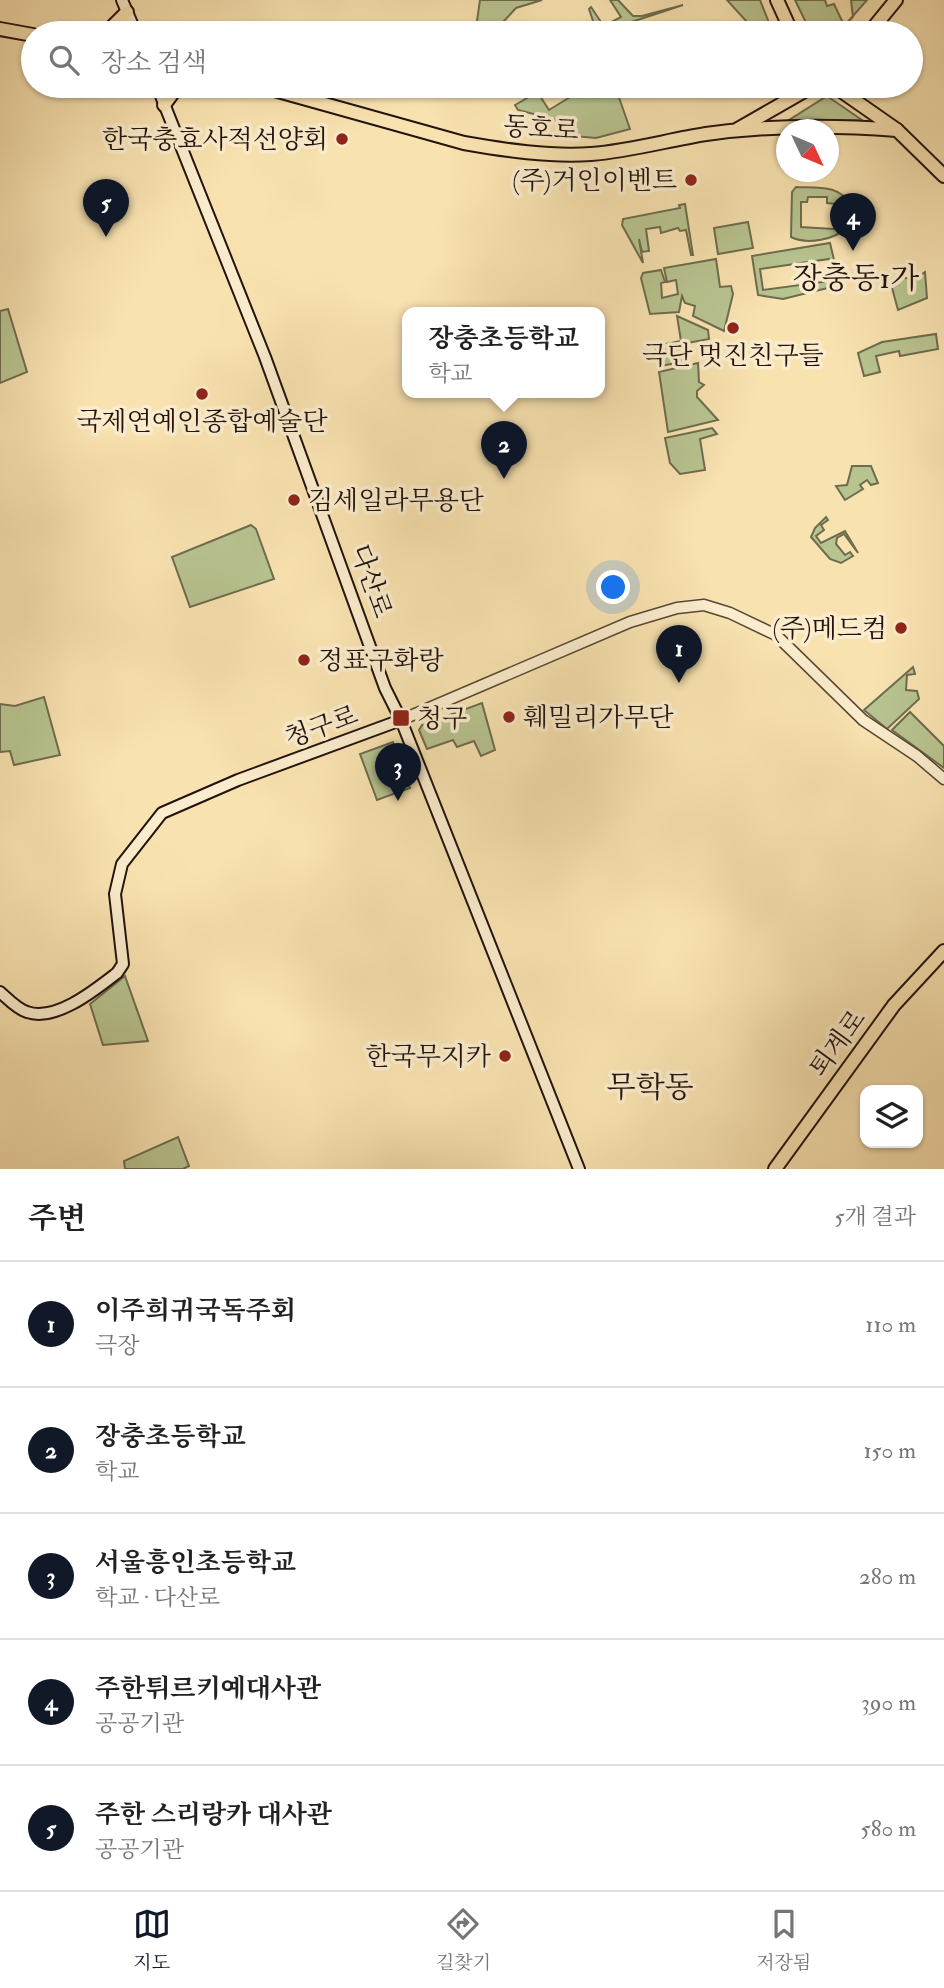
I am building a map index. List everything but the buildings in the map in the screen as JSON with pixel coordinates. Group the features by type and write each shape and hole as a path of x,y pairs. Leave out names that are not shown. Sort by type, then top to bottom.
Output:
{"main road":[{"path":"777,0 787,21"},
{"path":"879,21 896,0"},
{"path":"114,21 125,6"},
{"path":"0,29 21,33"},
{"name":"다산로","path":"161,98 262,348 385,688 401,720 579,1169"},
{"path":"164,106 170,98"},
{"name":"동호로","path":"303,98 464,143 499,149 591,154 734,131 792,98"},
{"path":"851,98 897,130 944,176"},
{"path":"734,131 834,125 897,130"},
{"name":"청구로","path":"0,992 24,1012 39,1015 58,1011 117,973 123,964 115,894 122,864 162,813 238,780 401,720"},
{"name":"퇴계로","path":"775,1169 894,1005 944,951"}],"street":[{"name":"청구로","path":"401,720 630,622 677,608 705,605 730,612 776,635 863,720 917,756 944,779"}],"green space":[{"path":"480,0 542,0 516,8 504,21 477,21"},
{"path":"610,0 618,0 633,16 683,5 634,21 614,21 621,17"},
{"path":"727,0 760,0 768,21 746,21"},
{"path":"795,0 825,0 827,6 834,4 842,21 805,21"},
{"path":"851,0 867,0 853,16"},
{"path":"591,7 600,21 593,21 589,9"},
{"path":"527,98 541,98 549,110 568,98 619,98 630,129 596,138 574,136 560,121 518,110 515,105"},
{"path":"824,98 830,98 862,120 791,119"},
{"path":"796,187 812,187 841,194 851,206 848,226 836,235 821,240 805,241 791,237 792,192","holes":["808,197 827,197 827,203 836,204 834,229 801,227 801,202 807,202"]},
{"path":"685,204 693,255 686,230 680,231 678,228 661,233 660,227 646,229 649,251 642,252 639,239 643,263 622,225 623,219 680,208 679,205"},
{"path":"748,222 753,248 718,254 714,228"},
{"path":"830,243 840,285 783,299 758,295 752,256","holes":["829,259 831,281 763,290 760,269"]},
{"path":"716,259 720,287 731,286 733,294 724,331 693,316 695,306 685,303 682,296 679,312 650,314 641,278 643,273 661,270 665,282 661,283 662,298 678,294 676,280 667,282 664,268"},
{"path":"925,272 927,298 898,310 891,284 899,276 913,280"},
{"path":"8,309 27,372 0,383 0,311"},
{"path":"677,316 708,330 709,339 682,344 684,362 659,366 655,346 681,341"},
{"path":"936,334 938,349 900,356 899,351 876,356 880,372 864,376 858,353 882,342"},
{"path":"698,363 699,382 704,385 697,391 697,397 718,420 668,432 659,372"},
{"path":"712,428 717,434 700,439 705,470 680,474 670,463 665,438"},
{"path":"852,466 871,466 878,483 871,485 867,480 860,485 863,489 845,500 836,486 847,485"},
{"path":"826,517 828,520 821,525 824,530 816,536 821,543 845,531 858,553 844,534 837,538 836,544 845,555 850,552 853,556 841,563 830,559 811,537 815,528"},
{"path":"251,525 256,529 274,579 190,607 172,557"},
{"path":"913,667 915,674 907,675 906,690 917,691 919,699 887,729 864,710"},
{"path":"44,697 60,755 14,765 10,751 0,752 0,704 15,706"},
{"path":"482,703 495,750 481,756 474,741 457,747 453,740 427,749 419,730 422,725"},
{"path":"910,712 944,746 944,768 892,730"},
{"path":"393,742 410,788 377,800 360,754"},
{"path":"125,976 148,1041 103,1045 90,1004"},
{"path":"178,1137 189,1166 183,1169 125,1169 124,1161"}],"place":[{"name":"한국충효사적선양회","path":"342,139"},
{"name":"(주)거인이벤트","path":"691,180"},
{"name":"주한 스리랑카 대사관","path":"106,237"},
{"name":"주한튀르키예대사관","path":"853,251"},
{"name":"극단 멋진친구들","path":"733,328"},
{"name":"국제연예인종합예술단","path":"202,394"},
{"name":"장충초등학교","path":"504,479"},
{"name":"김세일라무용단","path":"294,500"},
{"name":"(주)메드컴","path":"901,628"},
{"name":"정표구화랑","path":"304,660"},
{"name":"이주희귀국독주회","path":"679,683"},
{"name":"훼밀리가무단","path":"509,717"},
{"name":"청구","path":"401,718"},
{"name":"서울흥인초등학교","path":"398,801"},
{"name":"한국무지카","path":"505,1056"}],"district":[{"name":"장충동1가","path":"856,278"},
{"name":"무학동","path":"650,1087"}]}
